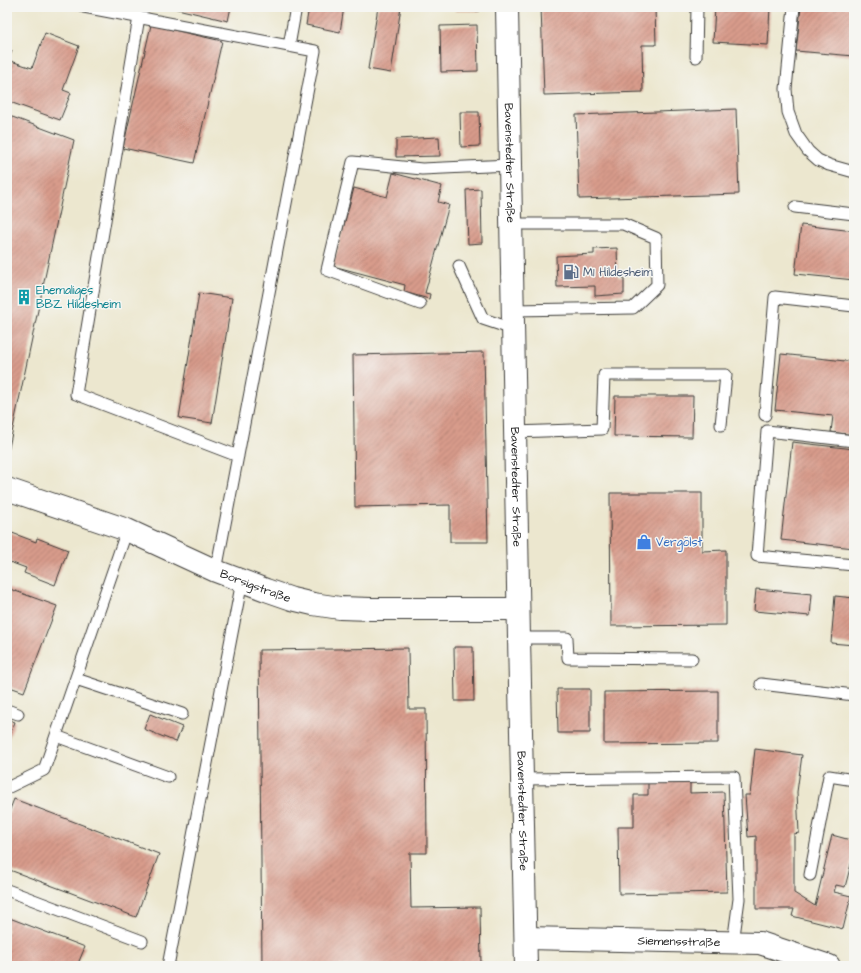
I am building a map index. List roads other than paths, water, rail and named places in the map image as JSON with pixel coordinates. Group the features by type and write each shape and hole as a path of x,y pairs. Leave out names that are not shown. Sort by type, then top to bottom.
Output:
{"street":[{"name":"Bavenstedter Straße","path":"507,7 526,966"},
{"name":"Borsigstraße","path":"7,489 127,530 216,571 292,599 313,604 340,608 404,610 518,609"},
{"name":"Siemensstraße","path":"526,938 760,943 828,966"}],"lane":[{"path":"84,7 315,51 216,571"},
{"path":"289,46 296,7"},
{"path":"696,58 697,7"},
{"path":"794,7 786,89 788,112 796,134 808,151 818,160 829,165 854,172"},
{"path":"139,17 76,394 238,456"},
{"path":"420,304 327,270 352,162 422,169 510,165"},
{"path":"795,207 854,214"},
{"path":"459,266 483,319 513,319 633,308 657,285 656,238 623,224 512,224"},
{"path":"765,415 775,297 854,306"},
{"path":"515,432 602,429 604,375 726,375 721,425"},
{"path":"854,441 767,431 757,556 854,565"},
{"path":"7,788 44,770 127,530"},
{"path":"168,966 242,581"},
{"path":"519,638 567,638 568,658 692,660"},
{"path":"76,679 182,714"},
{"path":"761,684 854,695"},
{"path":"7,710 18,714"},
{"path":"56,736 168,777"},
{"path":"522,779 734,776 739,899 733,943"},
{"path":"810,875 829,776 854,780"},
{"path":"7,890 142,941"}],"place":[{"name":"M1 Hildesheim","path":"571,272"},
{"name":"Ehemaliges BBZ Hildesheim","path":"24,297"},
{"name":"Vergölst","path":"644,542"}]}
